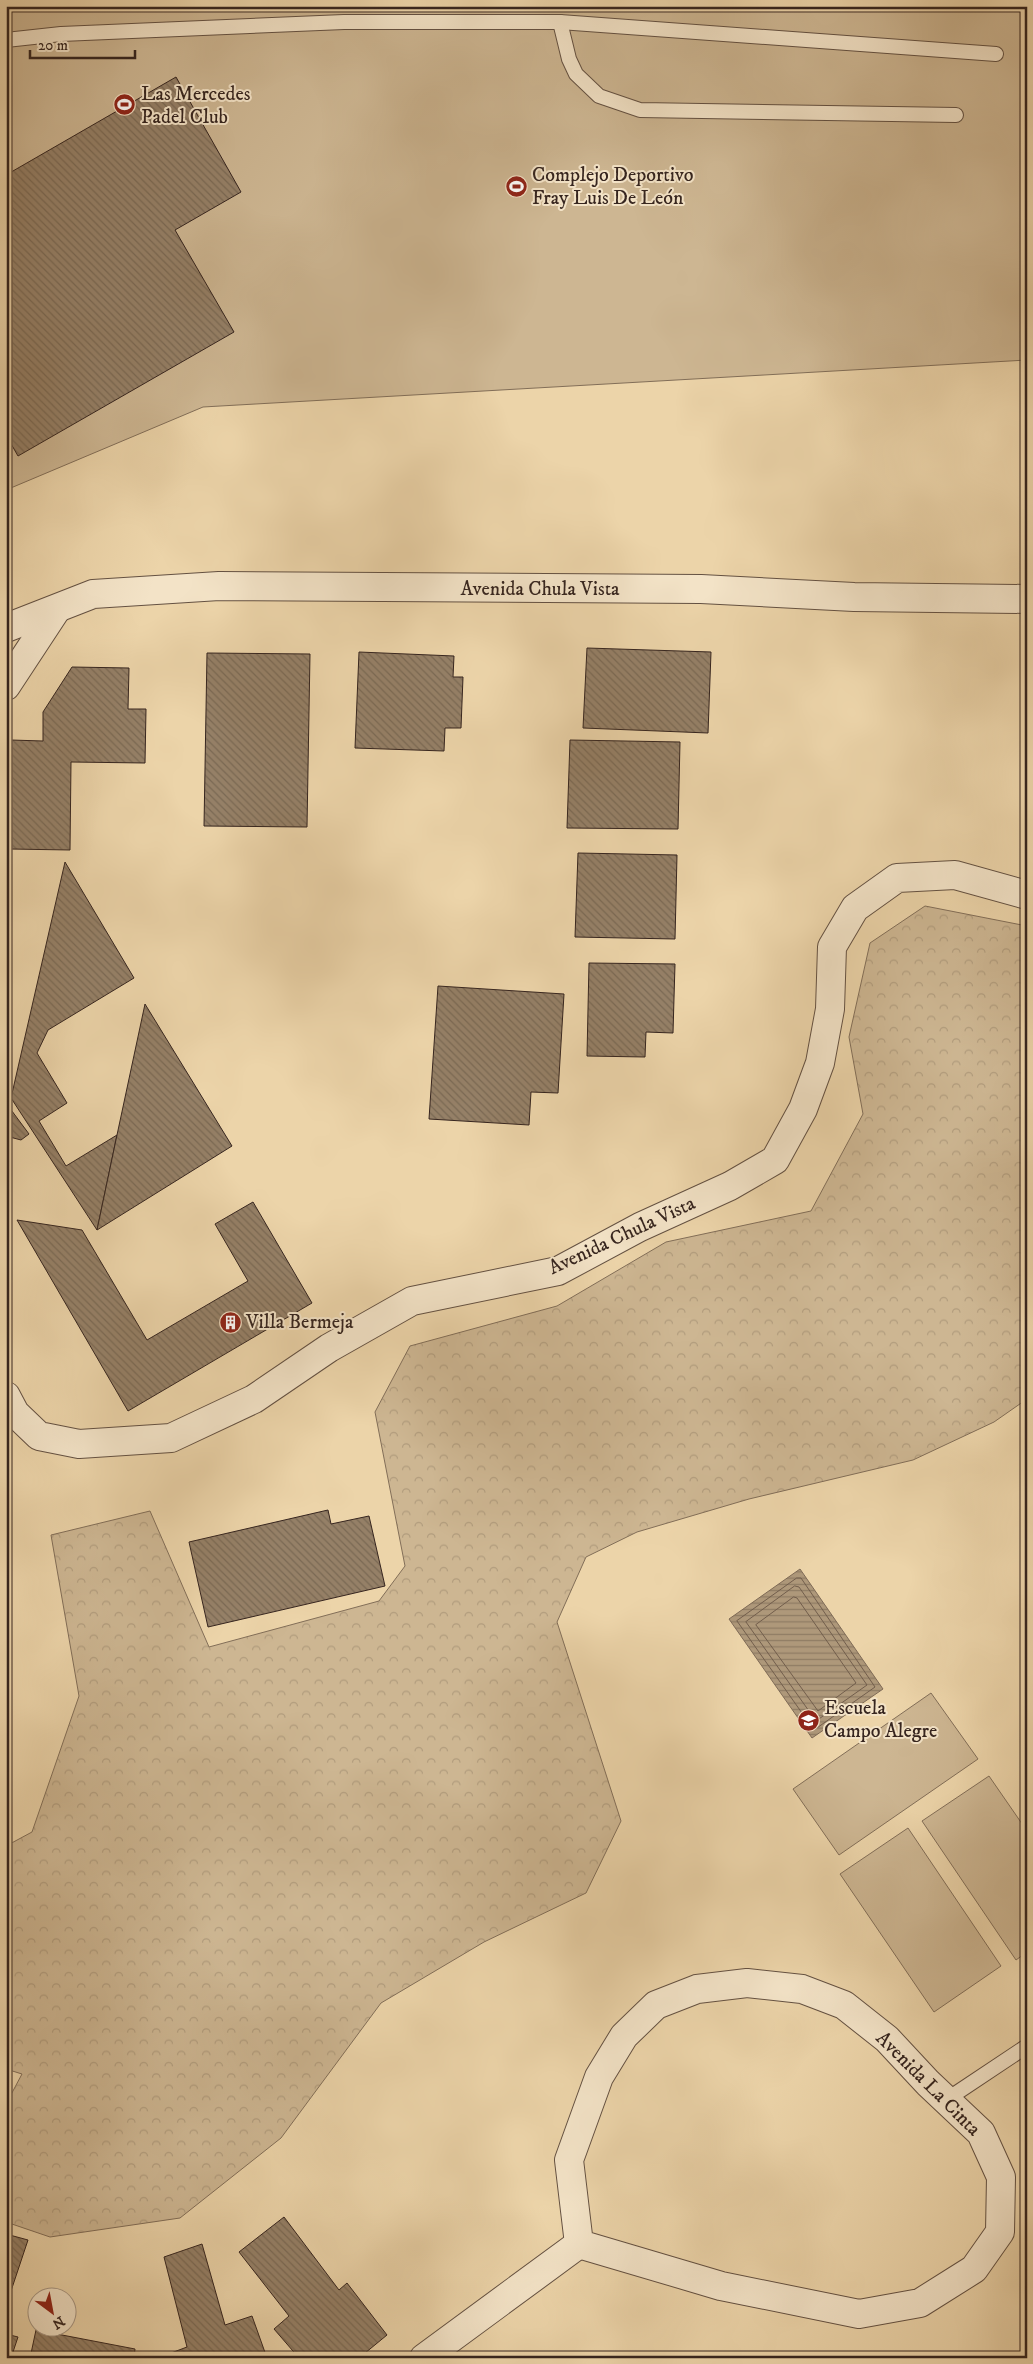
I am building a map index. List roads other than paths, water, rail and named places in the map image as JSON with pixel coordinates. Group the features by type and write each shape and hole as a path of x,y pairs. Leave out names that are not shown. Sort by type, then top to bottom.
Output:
{"street":[{"name":"Avenida Chula Vista","path":"6,628 93,594 219,586 701,589 854,597 1027,599"},
{"path":"6,686 56,610"},
{"name":"Avenida Chula Vista","path":"6,1396 15,1413 39,1436 78,1444 171,1438 254,1398 329,1348 412,1301 558,1271 640,1227 730,1186 775,1160 803,1109 820,1063 830,1009 832,947 855,908 896,878 955,875 1027,895"},
{"name":"Avenida La Cinta","path":"747,1983 802,1989 844,2005 887,2039 981,2133 1001,2178 1000,2232 974,2269 920,2303 859,2314 721,2286 579,2244 569,2160 599,2076 624,2036 656,2005 697,1989 747,1983"},
{"path":"424,2358 579,2244"}],"lane":[{"path":"6,40 61,34 344,22 560,22 996,54"},
{"path":"560,22 568,58 576,74 599,96 640,110 956,115"},
{"path":"946,2100 1027,2046"}],"water":[{"path":"800,1569 883,1689 812,1738 729,1619"}],"place":[{"name":"Las Mercedes Padel Club","path":"125,105"},
{"name":"Complejo Deportivo Fray Luis De León","path":"516,186"},
{"name":"Villa Bermeja","path":"230,1322"},
{"name":"Escuela Campo Alegre","path":"808,1720"}]}
